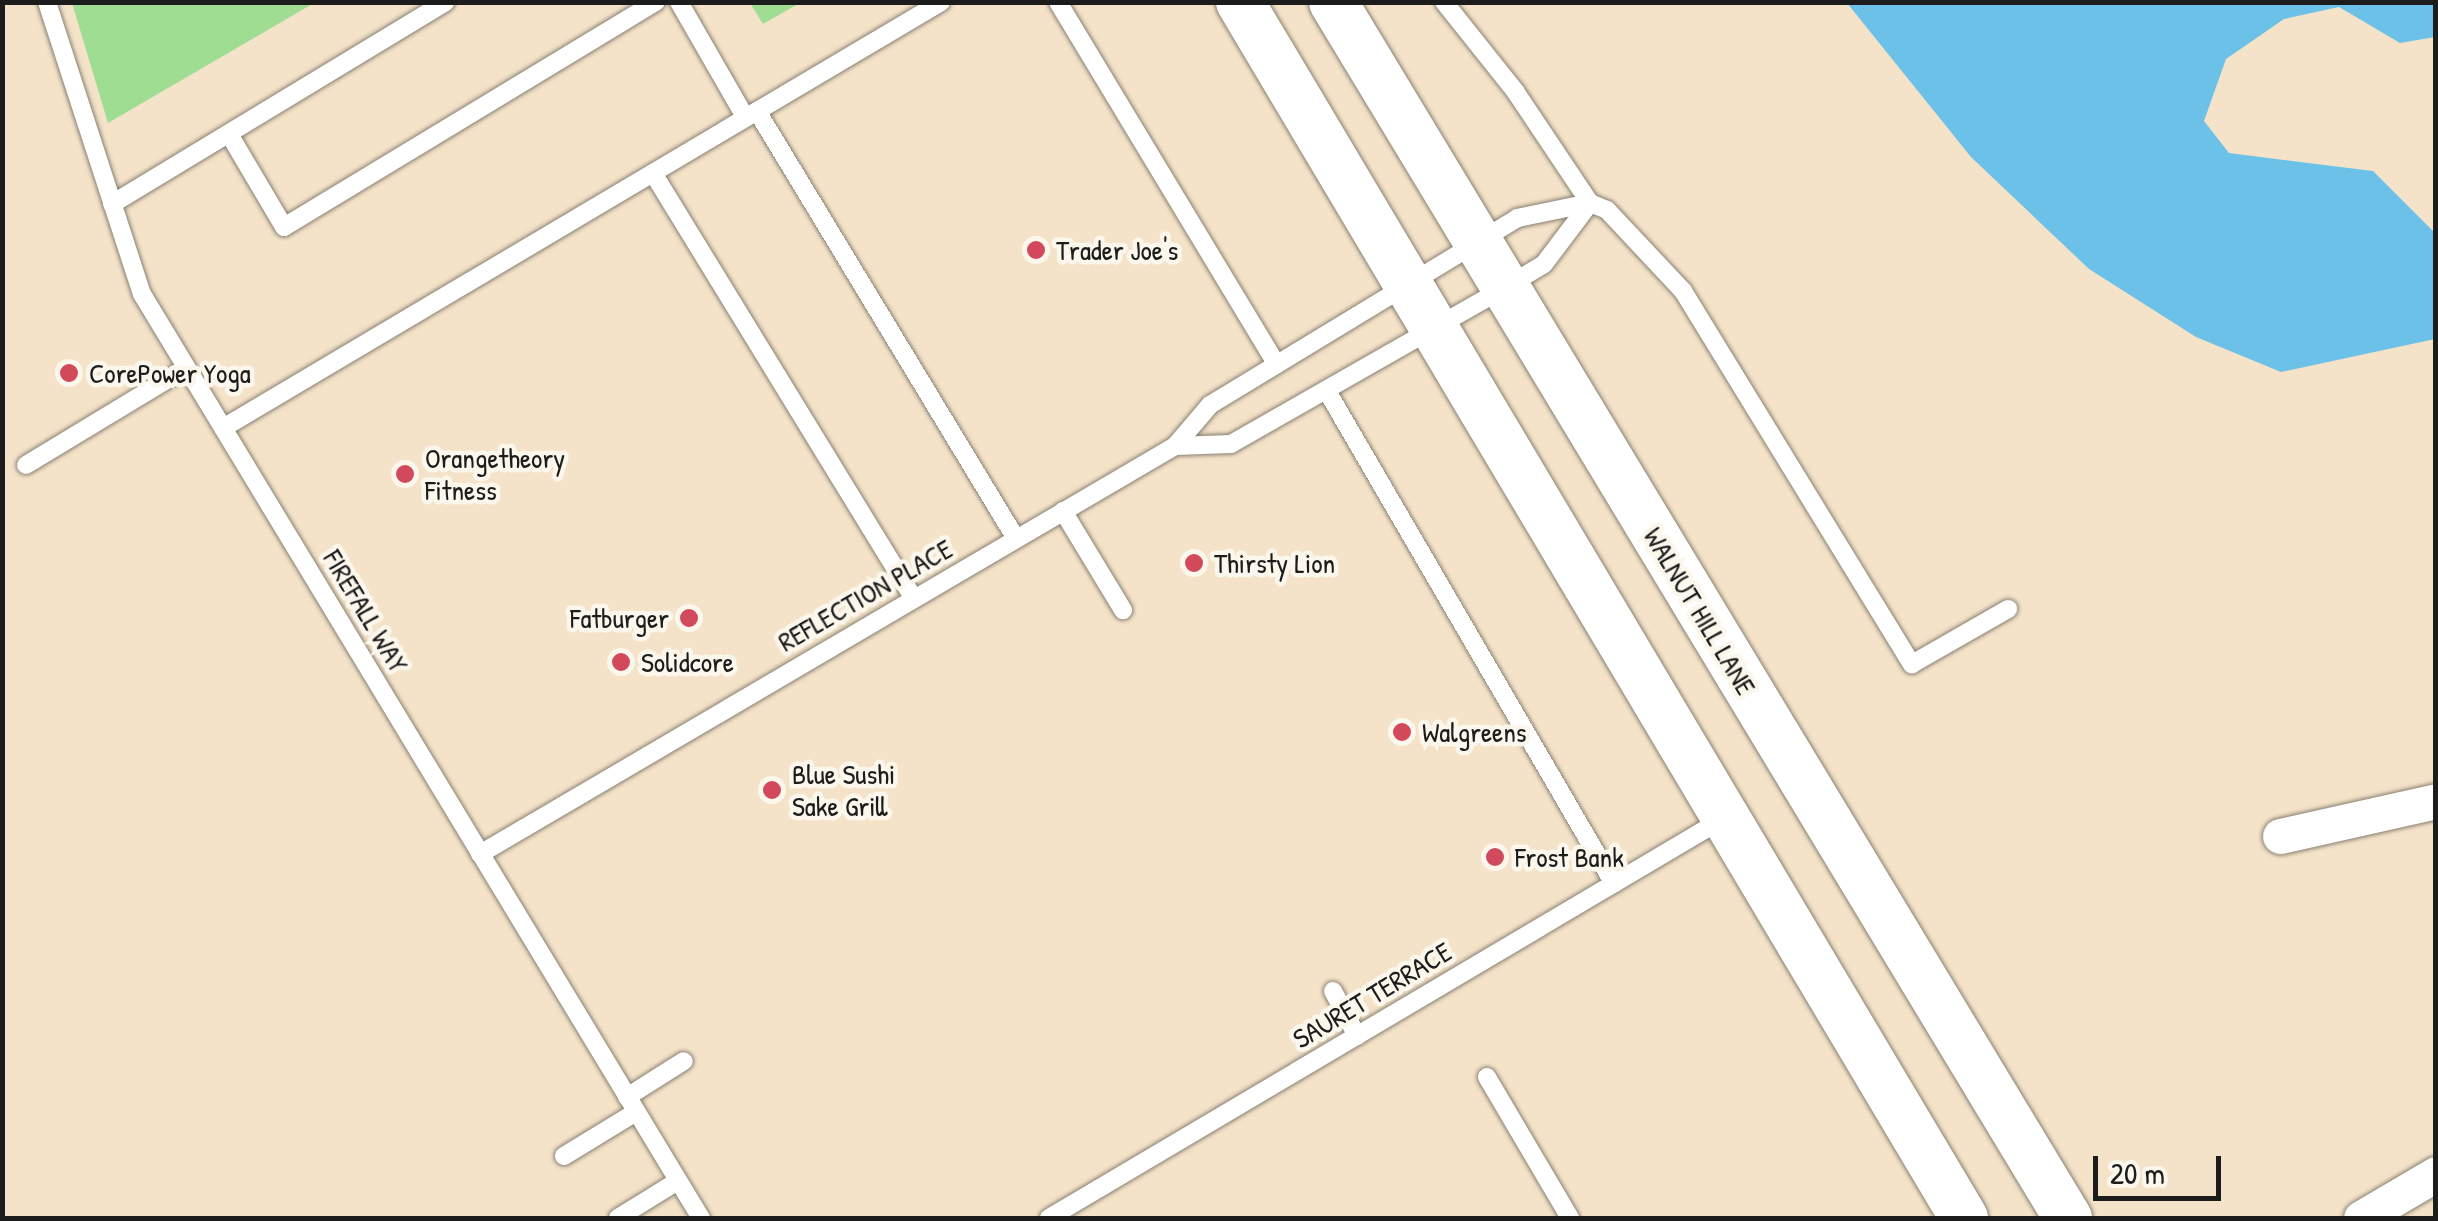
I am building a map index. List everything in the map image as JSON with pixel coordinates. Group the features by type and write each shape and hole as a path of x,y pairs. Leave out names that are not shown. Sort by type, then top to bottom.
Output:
{"main road":[{"path":"1240,2 1964,1218"},
{"name":"WALNUT HILL LANE","path":"1333,2 2068,1218"}],"street":[{"path":"2280,836 2436,801"},
{"path":"2361,1218 2436,1174"}],"lane":[{"name":"FIREFALL WAY","path":"48,2 142,294 701,1218"},
{"path":"112,204 446,2"},
{"path":"230,134 284,227 656,2"},
{"path":"679,2 1016,538"},
{"path":"223,428 941,2"},
{"path":"1058,2 1276,364"},
{"path":"1444,2 1515,90 1590,203 1607,210 1684,291 1912,664 2008,609"},
{"path":"654,173 913,598"},
{"name":"REFLECTION PLACE","path":"1175,446 1231,444 1506,287 1544,264 1590,203"},
{"name":"REFLECTION PLACE","path":"480,854 1175,446 1210,405 1517,218 1590,203"},
{"path":"26,464 186,368"},
{"path":"1328,391 1614,884"},
{"path":"1063,511 1123,610"},
{"name":"SAURET TERRACE","path":"1049,1218 1723,819"},
{"path":"1332,991 1357,1036"},
{"path":"564,1156 684,1062"},
{"path":"1487,1078 1570,1218"},
{"path":"618,1218 678,1182"}],"green space":[{"path":"72,2 314,3 108,123"},
{"path":"750,3 800,3 763,24"}],"water":[{"path":"1847,3 2435,3 2435,37 2400,43 2339,7 2284,19 2226,59 2204,121 2229,153 2373,171 2435,233 2435,339 2281,372 2196,337 2089,269 1971,157"}],"place":[{"name":"Trader Joe's","path":"1036,250"},
{"name":"CorePower Yoga","path":"69,373"},
{"name":"Orangetheory Fitness","path":"405,474"},
{"name":"Thirsty Lion","path":"1194,563"},
{"name":"Fatburger","path":"689,618"},
{"name":"Solidcore","path":"621,662"},
{"name":"Walgreens","path":"1402,732"},
{"name":"Blue Sushi Sake Grill","path":"772,790"},
{"name":"Frost Bank","path":"1495,857"}]}
